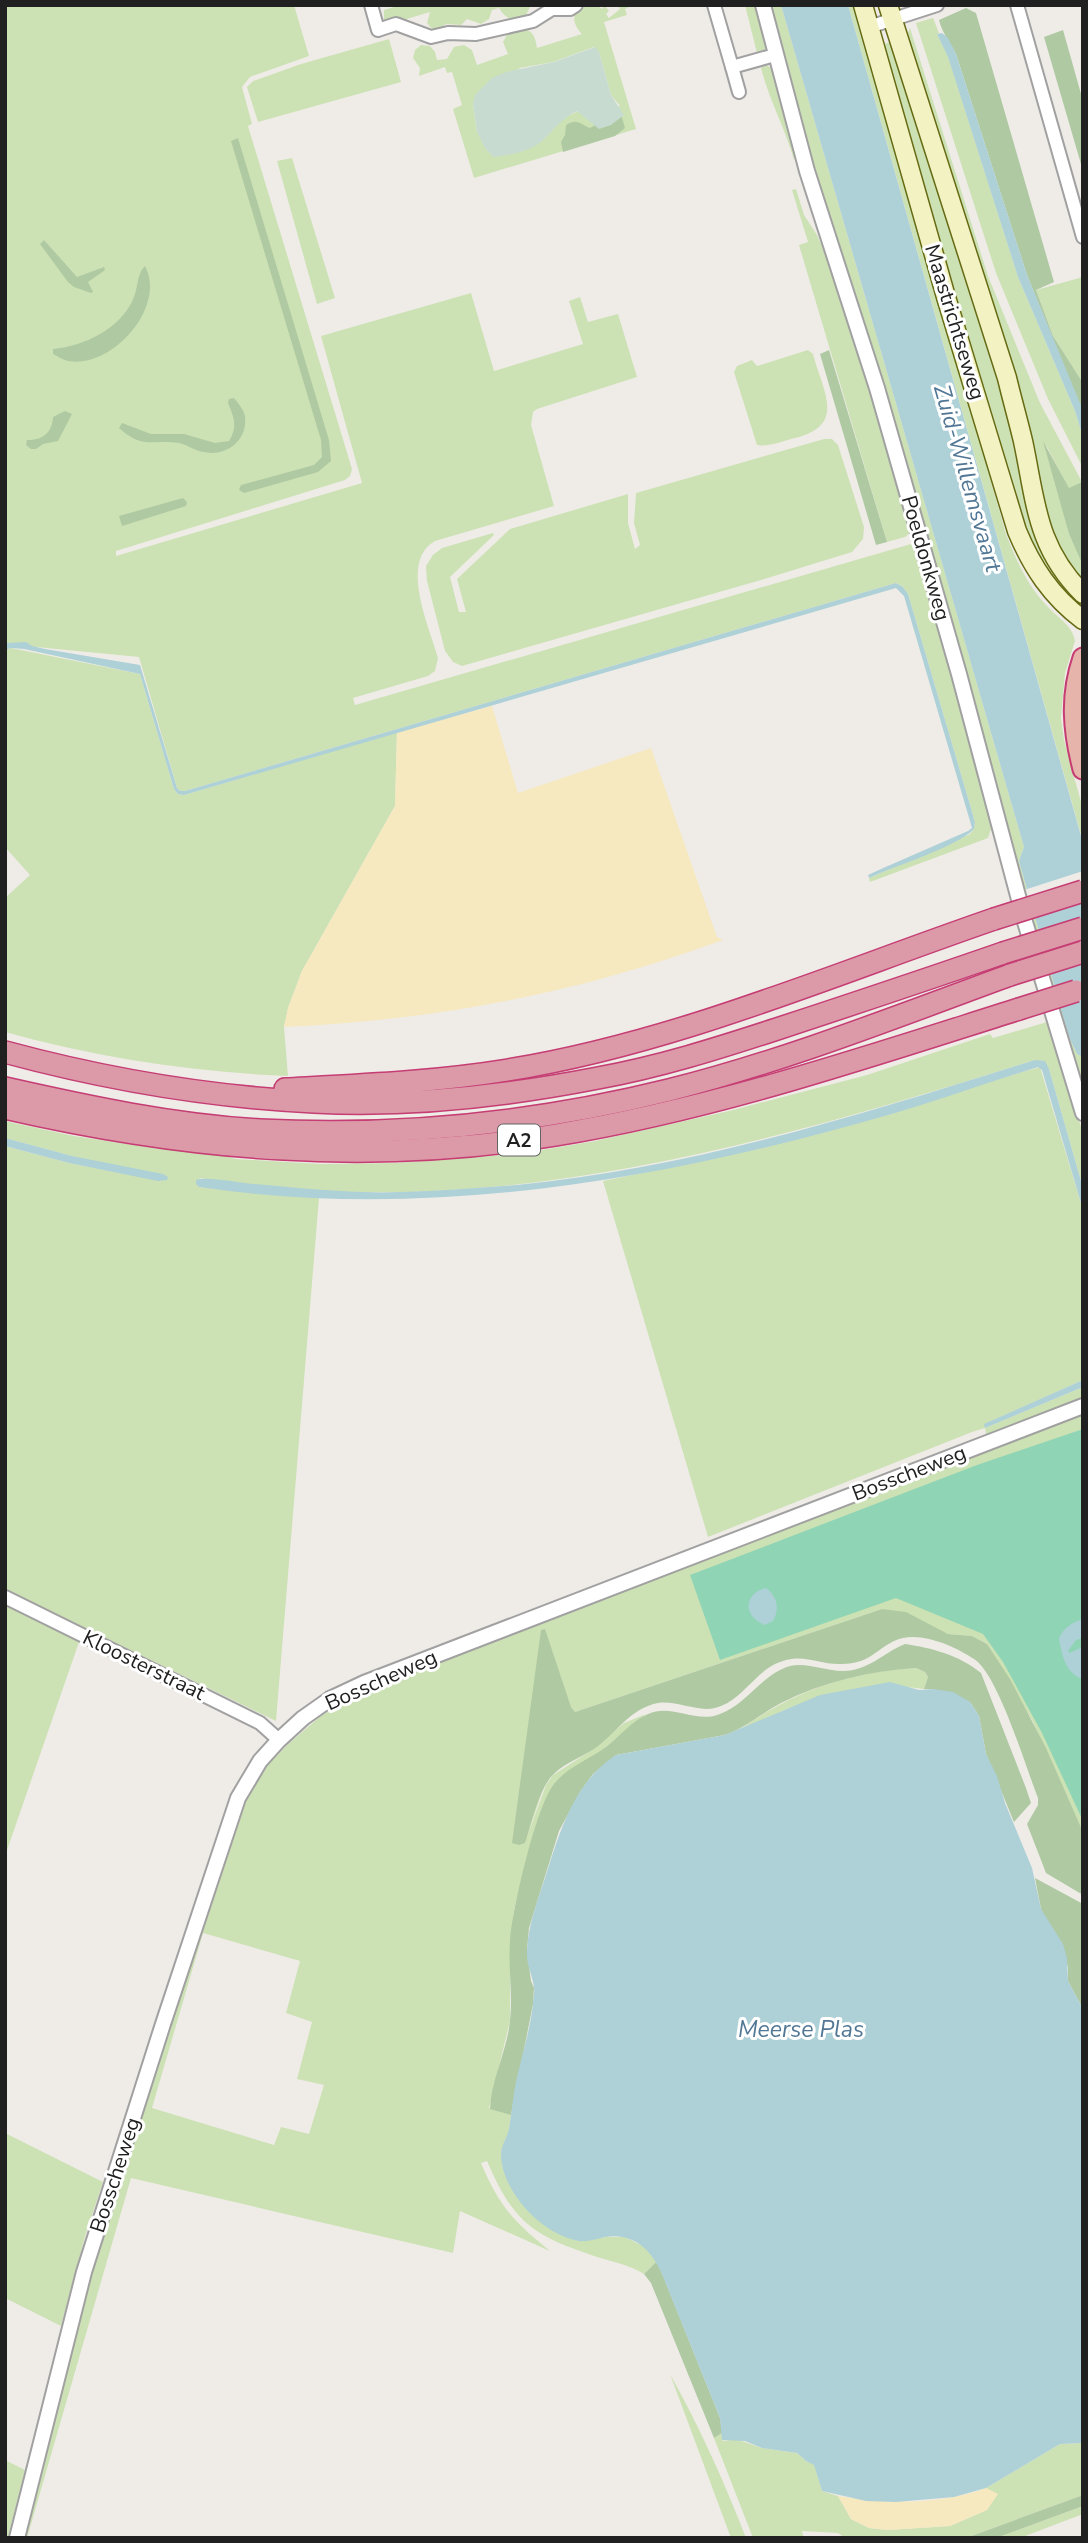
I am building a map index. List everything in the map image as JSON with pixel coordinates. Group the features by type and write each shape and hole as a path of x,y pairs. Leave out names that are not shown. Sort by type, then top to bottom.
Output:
{"highway":[{"path":"1083,658 1073,697 1073,717 1083,769"},
{"name":"A2","path":"210,1092 397,1084 508,1070 563,1059 675,1030 994,919 1083,891"},
{"name":"A2","path":"5,1052 102,1075 210,1092 313,1102 358,1103 460,1097 600,1078 740,1041 1083,928"},
{"name":"A2","path":"5,1088 90,1107 259,1130 401,1130 511,1121 609,1104 684,1086 826,1041 1010,975 1083,952"},
{"name":"A2","path":"5,1108 75,1124 157,1138 257,1148 317,1151 400,1150 484,1144 566,1133 690,1107 846,1064 1083,989"}],"main road":[{"name":"Maastrichtseweg","path":"863,5 946,297 1017,531 1027,555 1048,588 1083,620"},
{"name":"Maastrichtseweg","path":"890,13 1001,360 1023,441 1041,531 1053,558 1083,594"}],"street":[{"path":"371,5 378,30 396,24 431,37 448,33 475,34 533,20 552,9 570,9 576,5"},
{"path":"714,5 739,92"},
{"name":"Poeldonkweg","path":"763,5 818,207 877,387 959,674 1025,922 1083,1113"},
{"path":"869,26 890,13 937,5"},
{"path":"1017,5 1083,237"},
{"path":"732,67 775,55"},
{"name":"Bosscheweg","path":"18,2538 84,2273 163,2024 238,1798 260,1761 279,1740 303,1718 330,1699 364,1683 1083,1406"},
{"name":"Kloosterstraat","path":"5,1597 260,1723 279,1740"}],"green space":[{"path":"5,5 294,5 309,56 250,77 242,87 252,124 248,126 352,469 350,476 345,480 116,551 116,556 362,483 321,336 471,293 494,371 583,344 569,301 580,297 588,322 618,314 637,377 533,412 531,425 554,506 435,541 424,550 419,563 418,578 424,612 438,658 435,671 428,676 353,698 355,705 911,544 918,553 993,823 988,838 870,882 869,878 970,834 975,822 908,594 896,583 185,791 177,788 139,657 5,644"},
{"path":"401,5 531,5 526,15 519,19 508,18 499,8 492,10 489,19 481,24 467,19 461,25 446,24 437,30 427,23 430,12 390,24 384,23 384,10"},
{"path":"583,5 596,5 602,9 604,5 609,11 606,14 609,18 620,9 618,5 634,5 625,9 627,15 604,22 636,129 474,178 453,109 462,105 452,72 447,73 445,67 419,76 420,68 413,58 415,50 421,45 430,46 437,60 447,59 454,47 464,45 472,50 477,65 508,54 503,42 508,33 528,30 534,36 537,48 582,34 574,20","holes":["594,47 599,52 611,95 620,106 578,111 565,117 477,132 473,104 520,68 553,62"]},
{"path":"745,5 758,5 767,46 764,51 757,53"},
{"path":"767,5 781,5 1024,847 1019,861 1069,1037 1077,1054 1083,1057 1083,1099 824,214 828,208 822,207"},
{"path":"848,5 857,5 1006,534 1034,591 1074,636 1075,641 1065,673 1061,718 1064,740 1083,809 1083,842"},
{"path":"966,8 976,13 1054,282 1036,290 1053,336 1083,383 1083,413 1027,275 956,54 940,25 939,20"},
{"path":"933,18 939,33 937,34 948,56 1018,277 1075,411 1083,437 1083,468 1048,399 996,273 916,23"},
{"path":"910,28 988,276 1040,403 1082,482 1069,489 1046,445 1069,534 1083,563 1083,581 1069,566 1050,531 906,38"},
{"path":"1063,30 1083,101 1083,171 1044,37"},
{"path":"389,39 401,82 258,122 247,87 253,81"},
{"path":"894,41 1011,419 1025,489 1083,602 1079,606 1042,560 1011,484 914,162 884,44"},
{"path":"595,47 599,52 611,95 624,115 611,125 599,129 577,111 532,148 493,157 477,132 473,104 475,95 492,78 506,72 554,62"},
{"path":"766,65 772,68 795,152 794,160 764,80 761,68"},
{"path":"620,111 625,128 615,136 563,152 561,142 566,125 576,122 590,128"},
{"path":"238,138 329,440 331,461 318,472 244,493 239,490 241,485 314,465 322,457 321,440 231,141"},
{"path":"292,158 335,298 317,304 277,161"},
{"path":"796,189 804,215 817,235 830,264 865,370 910,528 910,533 905,537 887,542 799,245 808,242 792,190"},
{"path":"44,240 77,277 104,267 105,270 88,282 93,292 74,287 68,282 40,244"},
{"path":"145,266 150,282 148,299 142,316 118,345 85,361 68,361 53,354 53,349 77,344 101,334 121,318 134,297 139,276"},
{"path":"1083,277 1083,383 1053,336 1036,290"},
{"path":"808,350 813,354 825,394 826,416 821,425 811,432 776,443 757,445 734,372 737,366 752,360 757,366"},
{"path":"829,350 887,542 876,545 820,354"},
{"path":"234,398 244,414 245,425 234,445 221,452 201,451 179,443 141,441 119,428 122,423 151,434 184,434 215,443 229,441 234,422 228,403 229,399"},
{"path":"65,411 72,414 58,441 43,444 36,449 26,445 27,440 38,439 46,434 53,417"},
{"path":"824,439 832,439 838,445 864,527 863,539 852,552 462,666 453,662 445,651 427,581 426,566 442,548 493,533 494,535 450,577 459,612 466,612 457,579 510,529 628,494 628,523 635,549 640,545 634,523 636,493"},
{"path":"1043,441 1069,488 1082,482 1083,484 1082,563 1069,534"},
{"path":"183,498 187,502 186,506 122,526 119,516"},
{"path":"11,648 140,674 174,789 178,794 184,795 397,732 395,806 302,971 288,1008 284,1027 288,1076 145,1062 5,1032 5,898 30,875 5,847 5,650"},
{"path":"1047,1022 1083,1133 1083,1188 1049,1069 1035,1060 831,1121 728,1147 624,1169 519,1184 414,1192 307,1190 200,1178 199,1187 319,1198 276,1721 5,1589 5,1146 69,1163 164,1181 5,1138 5,1121 74,1136 160,1149 207,1152 236,1159 321,1164 396,1163 518,1154 595,1141 729,1111 867,1075 990,1034 993,1038"},
{"path":"1040,1067 1083,1210 1083,1380 985,1424 985,1428 708,1537 603,1181 743,1152"},
{"path":"1083,1387 1083,1402 987,1439 985,1428"},
{"path":"1083,1411 1083,1832 1032,1720 987,1644 972,1636 948,1634 882,1609 575,1712 571,1707 525,1842 546,1785 553,1775 595,1748 624,1723 646,1714 543,1806 526,1859 514,1910 510,1945 510,2021 489,2108 511,2115 501,2152 505,2173 552,2229 579,2241 625,2237 647,2248 657,2261 644,2274 542,2234 517,2214 487,2161 481,2163 501,2202 517,2222 550,2251 460,2211 453,2253 131,2178 27,2538 22,2538 86,2281 204,1914 242,1808 265,1768 322,1715 358,1695 433,1663","holes":["203,1933 300,1961 286,2013 312,2022 297,2079 324,2085 309,2134 281,2127 274,2145 152,2108"]},
{"path":"1083,1429 1083,1821 1042,1733 1003,1662 983,1634 896,1598 720,1660 690,1575 977,1465"},
{"path":"5,1604 79,1642 5,1856"},
{"path":"882,1609 906,1612 948,1634 972,1636 987,1644 1010,1679 1046,1748 1083,1832 1083,1895 1046,1873 1027,1824 1038,1805 1038,1798 1002,1702 983,1668 957,1649 914,1637 894,1641 865,1659 851,1663 785,1660 768,1668 742,1692 721,1706 706,1709 674,1703 656,1703 643,1708 594,1749 554,1773 535,1809 525,1843 512,1843 541,1630 545,1629 575,1712"},
{"path":"905,1644 945,1653 964,1661 981,1673 1031,1803 1014,1822 986,1754 979,1716 974,1708 970,1702 933,1689 924,1689 928,1677 925,1672 916,1668 830,1683 781,1703 725,1735 616,1755 593,1774 559,1831 529,1928 527,1950 534,1988 533,2004 511,2115 490,2109 510,2021 510,1941 515,1906 540,1813 559,1778 606,1747 648,1714 666,1711 702,1717 720,1714 738,1703 771,1675 790,1666 852,1670 868,1665"},
{"path":"916,1668 925,1672 928,1677 924,1689 907,1687 789,1708 738,1731 779,1705 822,1686 868,1674"},
{"path":"1035,1878 1083,1904 1083,2009 1068,1981 1068,1967 1041,1909"},
{"path":"5,2133 103,2182 61,2326 5,2298"},
{"path":"657,2261 720,2418 722,2433 714,2438 651,2283 644,2274"},
{"path":"670,2374 711,2454 746,2538 731,2538"},
{"path":"722,2433 724,2441 736,2439 762,2448 797,2453 814,2464 822,2491 838,2496 851,2519 869,2528 888,2530 950,2526 987,2510 997,2494 986,2488 1060,2444 1083,2443 1083,2495 966,2538 845,2538 838,2533 802,2531 804,2538 753,2538 714,2438"},
{"path":"5,2460 25,2470 8,2538 5,2538"},
{"path":"1083,2495 1083,2506 996,2538 966,2538"},
{"path":"1083,2506 1083,2514 1020,2538 996,2538"}],"sand":[{"path":"492,706 518,793 651,748 717,937 723,940 615,975 507,1001 397,1018 284,1027 302,971 395,806 397,732"},
{"path":"986,2488 998,2494 987,2510 950,2526 888,2530 869,2528 851,2519 838,2496 875,2501 932,2500"}],"water":[{"name":"Zuid-Willemsvaart","path":"781,5 848,5 1083,843 1083,1057 1077,1054 1069,1037 1019,861 1024,847"},
{"path":"942,33 948,38 956,54 1027,275 1082,408 1083,437 1075,411 1018,277 948,57 937,34"},
{"path":"896,583 908,594 975,822 974,829 954,843 869,878 868,875 972,828 904,596 896,588 184,795 178,794 174,789 140,674 24,649 5,650 7,643 26,642 45,649 140,665 177,788 185,791"},
{"path":"1035,1060 1045,1061 1049,1069 1083,1188 1083,1210 1042,1070 1038,1067 901,1111 798,1139 629,1176 543,1188 457,1196 371,1199 285,1196 199,1187 196,1184 196,1180 207,1179 308,1189 383,1192 517,1185 583,1177 649,1166 779,1136 908,1100"},
{"path":"5,1138 168,1177 167,1180 158,1181 69,1163 5,1146"},
{"path":"1083,1380 1083,1387 985,1428 984,1424"},
{"path":"766,1588 773,1595 777,1607 773,1621 765,1625 753,1617 749,1606 753,1595"},
{"path":"1083,1619 1083,1638 1076,1640 1068,1651 1069,1653 1083,1647 1083,1679 1068,1668 1059,1638 1069,1626"},
{"name":"Meerse Plas","path":"890,1682 919,1690 953,1692 970,1702 979,1716 986,1754 1032,1868 1041,1909 1063,1944 1068,1981 1083,2009 1083,2443 1060,2444 986,2488 954,2497 896,2502 866,2501 822,2491 814,2465 797,2453 762,2448 745,2441 722,2440 720,2418 653,2257 633,2240 624,2237 579,2241 551,2230 526,2210 516,2197 503,2169 501,2155 509,2129 533,2004 534,1990 527,1956 531,1923 563,1826 589,1780 601,1766 616,1755 725,1735 820,1695"}],"pier":[{"path":"1083,871 1083,901 1031,917 1024,890"}]}
